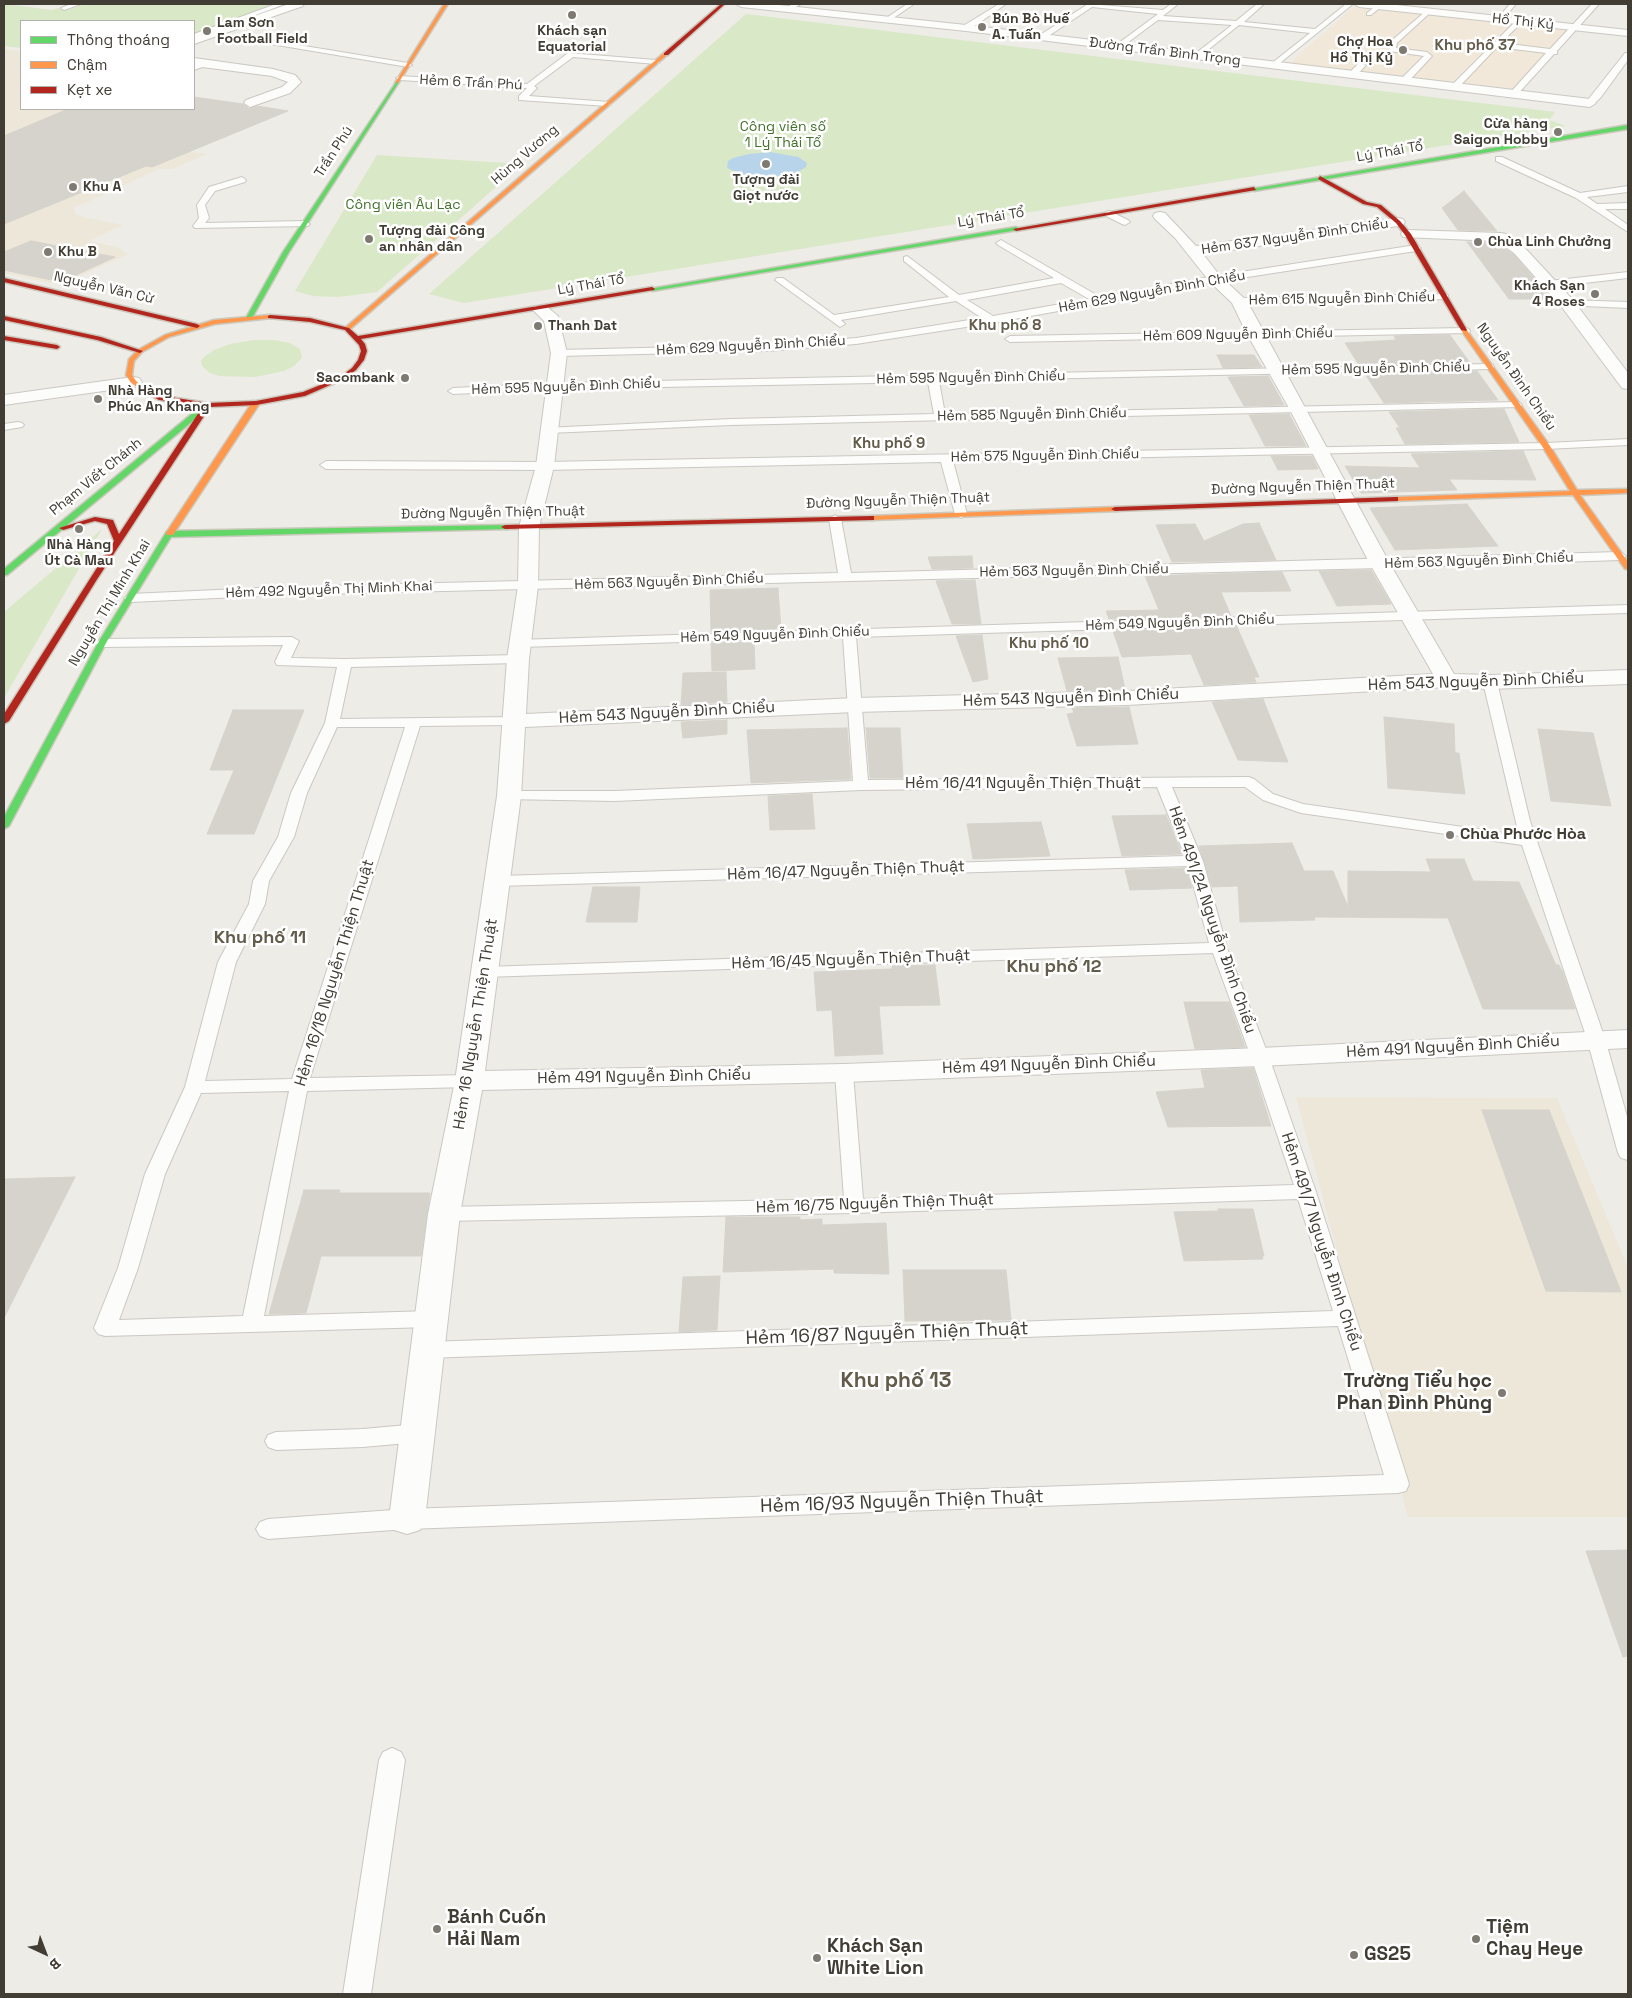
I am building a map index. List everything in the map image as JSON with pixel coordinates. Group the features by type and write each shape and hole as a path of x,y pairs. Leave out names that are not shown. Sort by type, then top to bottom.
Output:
{"main road":[{"name":"Trần Phú","path":"249,318 305,224 446,4"},
{"name":"Hùng Vương","path":"347,329 723,4"},
{"name":"Lý Thái Tổ","path":"358,338 546,317 1109,214 1628,127"},
{"name":"Lý Thái Tổ","path":"1374,181 1628,138"},
{"path":"1342,175 1357,184"},
{"name":"Nguyễn Đình Chiểu","path":"1320,178 1365,202 1380,206 1403,228 1489,367 1546,446 1575,492 1628,568"},
{"name":"Lý Thái Tổ","path":"903,260 1357,184"},
{"name":"Nguyễn Đình Chiểu","path":"1357,184 1381,200 1380,206"},
{"path":"775,281 798,277"},
{"name":"Nguyễn Văn Cừ","path":"4,280 198,326"},
{"path":"277,317 310,320 347,329 368,350 362,360 354,369 325,386 305,394 256,403 208,405 162,398 144,391 133,382 129,375 127,359 155,341 198,326 249,318 277,317"},
{"path":"4,318 99,338 140,351"},
{"name":"Nguyễn Văn Cừ","path":"130,322 182,330"},
{"path":"4,338 66,348"},
{"name":"Nguyễn Thị Minh Khai","path":"4,826 102,643 168,535 256,403"},
{"name":"Nguyễn Thị Minh Khai","path":"4,721 118,541 208,405"},
{"name":"Phạm Viết Chánh","path":"4,573 208,405"},
{"name":"Đường Nguyễn Thiện Thuật","path":"168,535 835,519 1628,491"},
{"path":"52,532 76,522 95,519 110,522 118,541"}],"street":[{"path":"195,41 299,4"},
{"name":"Đường Trần Bình Trọng","path":"741,4 793,6 887,20 1590,103"},
{"name":"Hồ Thị Kỷ","path":"1359,4 1422,8 1500,19 1628,33"},
{"path":"195,62 273,73 291,78 295,82 286,90 250,103"},
{"path":"1160,216 1180,235 1215,280 1239,301 1380,564 1447,680"},
{"name":"Hẻm 637 Nguyễn Ðình Chiểu","path":"1192,251 1403,228 1502,237 1519,250 1567,303 1628,384"},
{"name":"Hẻm 16 Nguyễn Thiện Thuật","path":"407,1519 444,1214 469,1081 510,796 520,650 528,586 528,527 545,466 558,353 546,317"},
{"path":"4,400 133,382"},
{"name":"Hẻm 543 Nguyễn Ðình Chiểu","path":"514,721 855,704 1127,698 1447,680 1490,682 1628,677"},
{"name":"Hẻm 491 Nguyễn Ðình Chiểu","path":"469,1081 844,1073 1260,1057 1628,1038"}],"lane":[{"path":"64,8 78,4"},
{"path":"195,36 282,4"},
{"path":"887,20 911,4"},
{"path":"966,28 1003,4"},
{"path":"1041,37 1092,4 1163,12"},
{"path":"1119,47 1175,4"},
{"path":"1198,56 1260,4"},
{"path":"1274,66 1350,4"},
{"path":"1500,19 1513,4"},
{"path":"1513,94 1554,52 1596,4"},
{"path":"1369,14 1380,6"},
{"path":"1404,81 1428,54 1392,49 1394,42 1422,8"},
{"path":"1156,18 1237,23 1316,31"},
{"path":"1454,87 1519,21"},
{"path":"271,42 408,65"},
{"path":"1496,45 1554,52"},
{"path":"529,86 572,55 656,62"},
{"path":"1590,103 1628,55"},
{"path":"195,68 207,64"},
{"path":"1352,75 1362,65"},
{"name":"Hẻm 6 Trần Phú","path":"400,78 529,86 533,88 522,98 607,104"},
{"path":"1499,159 1579,196 1628,229"},
{"path":"242,180 212,189 201,205 204,218 198,226 305,224"},
{"path":"1579,196 1628,189"},
{"path":"1596,207 1628,206"},
{"path":"1109,214 1124,222"},
{"path":"1001,243 1101,302"},
{"name":"Hẻm 629 Nguyễn Ðình Chiểu","path":"558,353 768,348 856,341 1101,302 1215,280 1416,248"},
{"path":"903,260 992,320"},
{"path":"1549,284 1628,275"},
{"path":"832,318 1022,288 1064,279"},
{"path":"775,281 832,318 856,341"},
{"name":"Hẻm 615 Nguyễn Ðình Chiểu","path":"1239,301 1444,297"},
{"path":"1567,303 1628,305"},
{"name":"Hẻm 609 Nguyễn Ðình Chiểu","path":"1010,339 1466,331"},
{"name":"Hẻm 595 Nguyễn Ðình Chiểu","path":"453,391 554,386 1489,367"},
{"path":"933,378 940,417"},
{"name":"Hẻm 585 Nguyễn Ðình Chiểu","path":"549,430 731,422 1516,404"},
{"path":"4,427 18,425"},
{"name":"Hẻm 575 Nguyễn Ðình Chiểu","path":"326,465 545,466 1546,446 1628,442"},
{"path":"946,458 961,514"},
{"path":"835,519 845,577"},
{"name":"Hẻm 563 Nguyễn Ðình Chiểu","path":"528,586 1620,556"},
{"name":"Hẻm 492 Nguyễn Thị Minh Khai","path":"131,598 281,591 528,586"},
{"name":"Hẻm 549 Nguyễn Ðình Chiểu","path":"520,650 849,633 1628,609"},
{"path":"849,633 861,785"},
{"path":"102,643 292,641 282,662 345,663 520,650"},
{"path":"345,663 332,723 298,793 286,837 262,881 257,904 227,962 194,1087 154,1174 128,1268 105,1328 431,1319"},
{"path":"1490,682 1522,822 1596,1039 1628,1154"},
{"path":"332,723 514,721"},
{"name":"Hẻm 16/18 Nguyễn Thiện Thuật","path":"252,1325 299,1085 414,722"},
{"name":"Hẻm 491/24 Nguyễn Đình Chiểu","path":"1162,782 1195,861 1219,948 1260,1057"},
{"name":"Hẻm 16/41 Nguyễn Thiện Thuật","path":"510,796 615,796 861,785 1249,782 1268,797 1301,808 1529,841"},
{"name":"Hẻm 16/47 Nguyễn Thiện Thuật","path":"498,881 1195,861"},
{"name":"Hẻm 16/45 Nguyễn Thiện Thuật","path":"484,972 1219,948"},
{"name":"Hẻm 491/7 Nguyễn Ðình Chiểu","path":"1260,1057 1306,1192 1398,1484"},
{"path":"844,1073 854,1206"},
{"path":"194,1087 469,1081"},
{"name":"Hẻm 16/75 Nguyễn Thiện Thuật","path":"444,1214 854,1206 1306,1192"},
{"name":"Hẻm 16/87 Nguyễn Thiện Thuật","path":"428,1350 1346,1318"},
{"path":"276,1441 363,1438 418,1433"},
{"name":"Hẻm 16/93 Nguyễn Thiện Thuật","path":"268,1529 407,1519 1398,1484"},
{"path":"357,1994 392,1760"}],"shaded area":[{"name":"Chợ Hoa Hồ Thị Kỷ","path":"1356,5 1569,28 1512,92 1288,64"},
{"path":"4,49 20,51 20,110 195,110 195,97 288,111 264,121 242,118 179,150 207,154 172,169 159,169 74,208 75,214 123,225 88,241 117,247 128,254 60,285 4,273"},
{"name":"Trường Tiểu học Phan Đình Phùng","path":"1296,1097 1557,1098 1628,1268 1628,1517 1408,1517"}],"green space":[{"name":"Lam Sơn Football Field","path":"4,4 68,10 86,4 295,4 195,40 195,20 20,20 20,48 4,46"},
{"name":"Công viên số 1 Lý Thái Tổ","path":"746,14 1555,112 1549,120 1566,126 464,303 429,294"},
{"name":"Công viên Âu Lạc","path":"377,155 522,164 377,292 337,297 313,296 295,291"},
{"path":"254,340 274,340 290,343 300,349 302,358 294,366 284,371 255,377 220,376 210,373 202,366 201,361 204,357 214,350 230,344"},
{"path":"102,529 4,698 4,612"}],"water":[{"path":"770,152 798,157 807,163 806,167 794,174 770,177 746,176 727,168 728,161 733,158"}],"building":[{"path":"195,97 243,104 249,109 257,106 288,111 152,167 146,166 4,224 4,136 66,110 195,110"},
{"path":"1464,191 1497,231 1458,230 1442,208"},
{"name":"Khu B","path":"31,241 115,257 61,282 4,270 4,252"},
{"path":"1467,242 1496,243 1513,254 1552,299 1509,299"},
{"path":"1450,335 1470,363 1359,365 1345,343 1396,340 1394,336"},
{"path":"1217,355 1254,355 1262,367 1223,368"},
{"path":"1477,371 1498,400 1384,403 1365,374"},
{"path":"1268,376 1284,405 1244,406 1228,377"},
{"path":"1504,409 1519,442 1405,444 1396,428 1400,428 1389,412"},
{"path":"1289,414 1306,446 1265,446 1249,415"},
{"path":"1523,451 1536,480 1449,479 1457,490 1361,493 1345,466 1420,468 1411,454"},
{"path":"1271,456 1312,456 1318,469 1278,470"},
{"path":"1467,504 1498,546 1395,550 1370,508"},
{"path":"1259,523 1276,560 1172,562 1156,525 1195,524 1204,541 1243,524"},
{"path":"972,556 973,568 932,569 928,557"},
{"path":"1371,570 1391,604 1337,606 1319,571"},
{"path":"1282,572 1291,591 1221,592 1231,616 1109,619 1106,611 1159,610 1145,576"},
{"path":"975,580 981,624 952,624 936,581"},
{"path":"778,588 781,630 711,632 710,590"},
{"path":"1237,627 1259,677 1254,677 1256,682 1204,685 1191,654 1122,657 1113,631"},
{"path":"982,635 988,679 973,682 956,636"},
{"path":"754,642 755,669 712,671 711,643"},
{"path":"1118,657 1125,689 1067,691 1058,658"},
{"path":"726,672 727,702 681,705 683,673"},
{"path":"1263,699 1288,762 1238,760 1212,702"},
{"path":"1129,707 1138,744 1077,746 1067,714 1074,713 1072,708"},
{"path":"233,710 304,710 254,834 207,834 234,770 210,770"},
{"path":"1384,717 1454,724 1455,753 1459,753 1465,794 1388,788"},
{"path":"727,720 727,734 683,738 681,722"},
{"path":"847,728 851,779 751,783 747,730"},
{"path":"866,728 900,728 903,778 870,778"},
{"path":"1538,729 1593,733 1611,806 1551,801"},
{"path":"812,794 815,829 770,830 768,796"},
{"path":"1166,815 1182,854 1122,856 1112,816"},
{"path":"1041,822 1050,856 973,859 967,824"},
{"path":"1292,843 1304,871 1333,871 1348,907 1348,871 1431,872 1426,859 1464,859 1473,881 1519,882 1556,965 1559,965 1563,973 1575,1009 1483,1009 1448,918 1314,917 1315,920 1240,922 1238,886 1212,887 1199,846"},
{"path":"1187,868 1192,888 1130,890 1125,870"},
{"path":"593,887 640,887 637,922 586,922"},
{"path":"935,965 940,1005 879,1006 883,1054 835,1056 832,1010 817,1011 814,972 892,969 892,966"},
{"path":"1184,1002 1229,1002 1245,1047 1195,1049"},
{"path":"1253,1068 1271,1126 1168,1127 1156,1092 1205,1088 1201,1070"},
{"path":"1482,1110 1549,1110 1621,1292 1546,1291"},
{"path":"75,1177 4,1318 4,1179"},
{"path":"304,1190 340,1190 339,1193 430,1193 421,1256 321,1256 306,1313 269,1314"},
{"path":"1218,1209 1253,1209 1264,1256 1262,1256 1263,1259 1184,1261 1174,1212 1219,1211"},
{"path":"726,1217 800,1217 800,1220 822,1219 822,1225 886,1223 889,1274 834,1273 834,1269 723,1272"},
{"path":"903,1270 1006,1270 1011,1320 905,1321"},
{"path":"720,1276 717,1330 679,1332 683,1277"},
{"path":"1628,1550 1628,1656 1623,1657 1586,1551"}],"traffic: fast":[{"path":"249,318 286,252 397,82"},
{"path":"1254,189 1628,127"},
{"path":"652,289 1016,229"},
{"path":"4,573 208,405"},
{"path":"168,535 505,527"},
{"path":"4,826 102,643 170,533"}],"traffic: slow":[{"path":"397,82 446,4"},
{"path":"347,329 666,54"},
{"path":"150,393 133,382 129,375 131,360 140,351 167,336 214,322 270,317"},
{"path":"1464,330 1628,567"},
{"path":"170,533 256,403"},
{"path":"1395,499 1628,491"},
{"path":"871,518 1115,509"}],"traffic: jam":[{"path":"666,54 723,4"},
{"path":"1320,178 1365,203 1379,206 1398,222 1408,234 1464,330"},
{"path":"1016,229 1254,189"},
{"path":"4,280 197,326"},
{"path":"358,338 652,289"},
{"path":"150,393 162,398 208,405 256,403 305,394 342,378 354,369 361,360 364,351 362,344 347,329 310,320 270,317"},
{"path":"4,318 99,338 140,351"},
{"path":"4,338 57,347"},
{"path":"4,721 92,581 208,405"},
{"path":"1115,509 1395,499"},
{"path":"505,527 871,518"},
{"path":"63,528 95,519 110,522 118,541"}],"place":[{"name":"Khách sạn Equatorial","path":"572,15"},
{"name":"Bún Bò Huế A. Tuấn","path":"982,27"},
{"name":"Lam Sơn Football Field","path":"207,31"},
{"name":"Chợ Hoa Hồ Thị Kỷ","path":"1403,50"},
{"name":"Cừa hàng Saigon Hobby","path":"1558,132"},
{"name":"Tượng đài Giọt nước","path":"766,164"},
{"name":"Khu A","path":"73,187"},
{"name":"Tượng đài Công an nhân dân","path":"369,239"},
{"name":"Chùa Linh Chưởng","path":"1478,242"},
{"name":"Khu B","path":"48,252"},
{"name":"Khách Sạn 4 Roses","path":"1595,294"},
{"name":"Thanh Dat","path":"538,326"},
{"name":"Sacombank","path":"405,378"},
{"name":"Nhà Hàng Phúc An Khang","path":"98,399"},
{"name":"Nhà Hàng Út Cà Mau","path":"79,529"},
{"name":"Chùa Phước Hòa","path":"1450,835"},
{"name":"Trường Tiểu học Phan Đình Phùng","path":"1502,1393"},
{"name":"Bánh Cuốn Hải Nam","path":"437,1929"},
{"name":"Tiệm Chay Heye","path":"1476,1939"},
{"name":"GS25","path":"1354,1955"},
{"name":"Khách Sạn White Lion","path":"817,1958"}],"district":[{"name":"Khu phố 37","path":"1475,46"},
{"name":"Khu phố 8","path":"1005,326"},
{"name":"Khu phố 9","path":"889,444"},
{"name":"Khu phố 10","path":"1049,644"},
{"name":"Khu phố 11","path":"260,938"},
{"name":"Khu phố 12","path":"1054,967"},
{"name":"Khu phố 13","path":"896,1381"}]}
